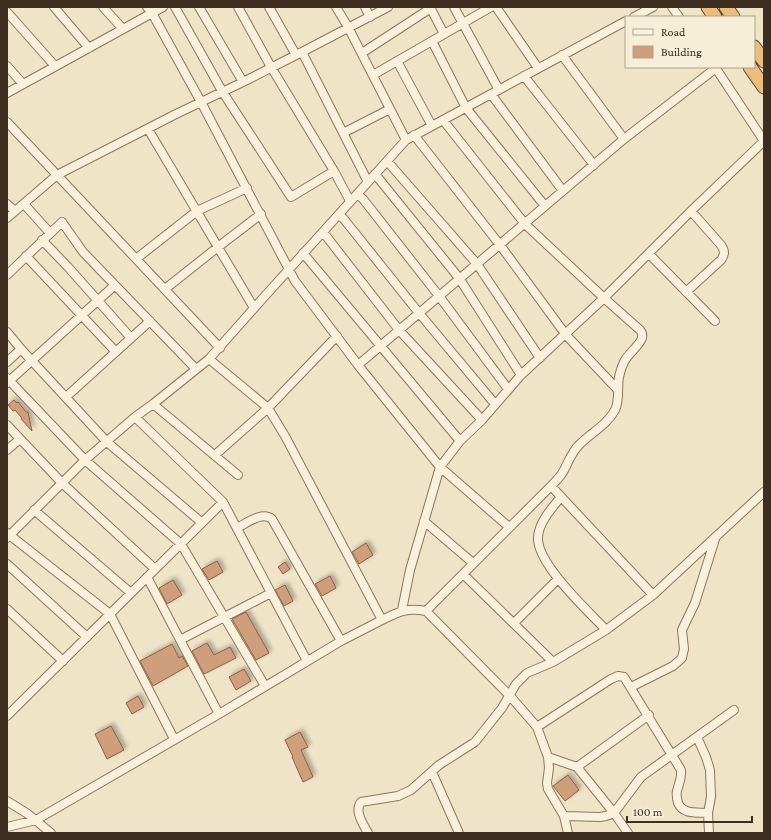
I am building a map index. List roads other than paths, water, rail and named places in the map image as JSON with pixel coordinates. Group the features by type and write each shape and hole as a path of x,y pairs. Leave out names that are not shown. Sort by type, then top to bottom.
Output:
{"highway":[{"path":"708,7 714,16"},
{"path":"726,7 732,16"},
{"path":"755,48 764,61"},
{"path":"751,68 764,87"}],"street":[{"path":"54,7 89,48"},
{"path":"103,7 123,29"},
{"path":"7,93 123,29 149,10 163,7"},
{"path":"175,7 222,91 290,197 334,171"},
{"path":"200,7 243,82"},
{"path":"238,7 271,67 334,171 350,201"},
{"path":"269,7 299,54 343,133 368,182"},
{"path":"336,7 362,53 406,140"},
{"path":"365,7 370,17"},
{"path":"7,218 57,175 222,91 299,54 388,7"},
{"path":"454,7 499,90"},
{"path":"373,75 492,7"},
{"path":"496,7 538,68"},
{"path":"636,16 653,7"},
{"path":"672,7 678,16"},
{"path":"362,53 430,8 444,34"},
{"path":"149,10 201,102 290,268 295,281 358,365 440,467 509,527"},
{"path":"7,12 55,66"},
{"path":"174,739 110,614 8,535 86,460 135,417 209,359 406,140 625,22"},
{"path":"432,41 466,108 545,206"},
{"path":"562,55 624,139"},
{"path":"397,61 432,126"},
{"path":"7,66 23,84"},
{"path":"358,365 624,139 715,68 764,141 566,335 521,375 482,420 460,441 440,467 410,570 402,610"},
{"path":"524,76 594,165"},
{"path":"491,94 563,191"},
{"path":"343,133 390,109"},
{"path":"426,611 551,486 562,474 570,456 580,444 608,420 616,408 619,377 624,362 630,352 641,341 643,333 525,224 443,120"},
{"path":"7,122 220,348"},
{"path":"148,128 254,308"},
{"path":"414,135 500,245 566,335 618,390"},
{"path":"387,161 477,264 540,358"},
{"path":"376,174 459,278 521,375"},
{"path":"136,259 197,211 247,188"},
{"path":"356,194 363,199 439,296 508,389"},
{"path":"7,204 15,211"},
{"path":"24,204 50,233"},
{"path":"686,292 721,260 724,255 722,245 691,211"},
{"path":"165,289 261,214"},
{"path":"338,215 343,218 419,313 495,404"},
{"path":"7,275 62,222 83,252 196,369"},
{"path":"323,232 399,330 482,420"},
{"path":"42,240 131,338"},
{"path":"303,253 460,441"},
{"path":"649,254 715,321"},
{"path":"26,256 116,352"},
{"path":"115,285 8,381 86,460 181,544 265,686"},
{"path":"66,397 150,321"},
{"path":"7,332 107,442 202,522"},
{"path":"215,455 268,408 337,336"},
{"path":"7,362 21,349"},
{"path":"209,359 268,408 285,436 382,620"},
{"path":"153,404 238,474"},
{"path":"135,417 223,502 307,661"},
{"path":"7,425 62,483 155,569"},
{"path":"7,450 20,439"},
{"path":"551,486 653,595"},
{"path":"368,833 360,817 358,808 361,802 405,794 418,785 445,761 475,742 502,708 516,684 528,673 554,662 606,630 653,595 764,492"},
{"path":"561,497 544,519 538,537 540,549 558,579 606,630"},
{"path":"7,716 223,502"},
{"path":"34,510 131,592"},
{"path":"237,528 262,516 268,516 272,519 341,641"},
{"path":"424,521 473,563"},
{"path":"631,686 673,666 682,658 684,649 682,630 695,603 715,538"},
{"path":"7,564 87,637"},
{"path":"463,574 554,662"},
{"path":"147,577 219,714"},
{"path":"514,623 558,579"},
{"path":"180,640 271,593"},
{"path":"7,609 63,661"},
{"path":"7,827 36,820 219,714 341,641 402,610 417,609 426,611 510,696 537,727 548,757 548,788 564,816 568,833"},
{"path":"537,727 612,679 618,676 624,677 673,754 681,770 682,776 676,792 676,799 680,807 685,811 708,813"},
{"path":"564,816 600,817 614,813 641,777 734,710"},
{"path":"577,767 649,715"},
{"path":"697,737 710,770 711,796 708,813 709,833"},
{"path":"548,757 577,767 628,833"},
{"path":"432,772 459,833"},
{"path":"7,801 28,814 51,833"}]}
